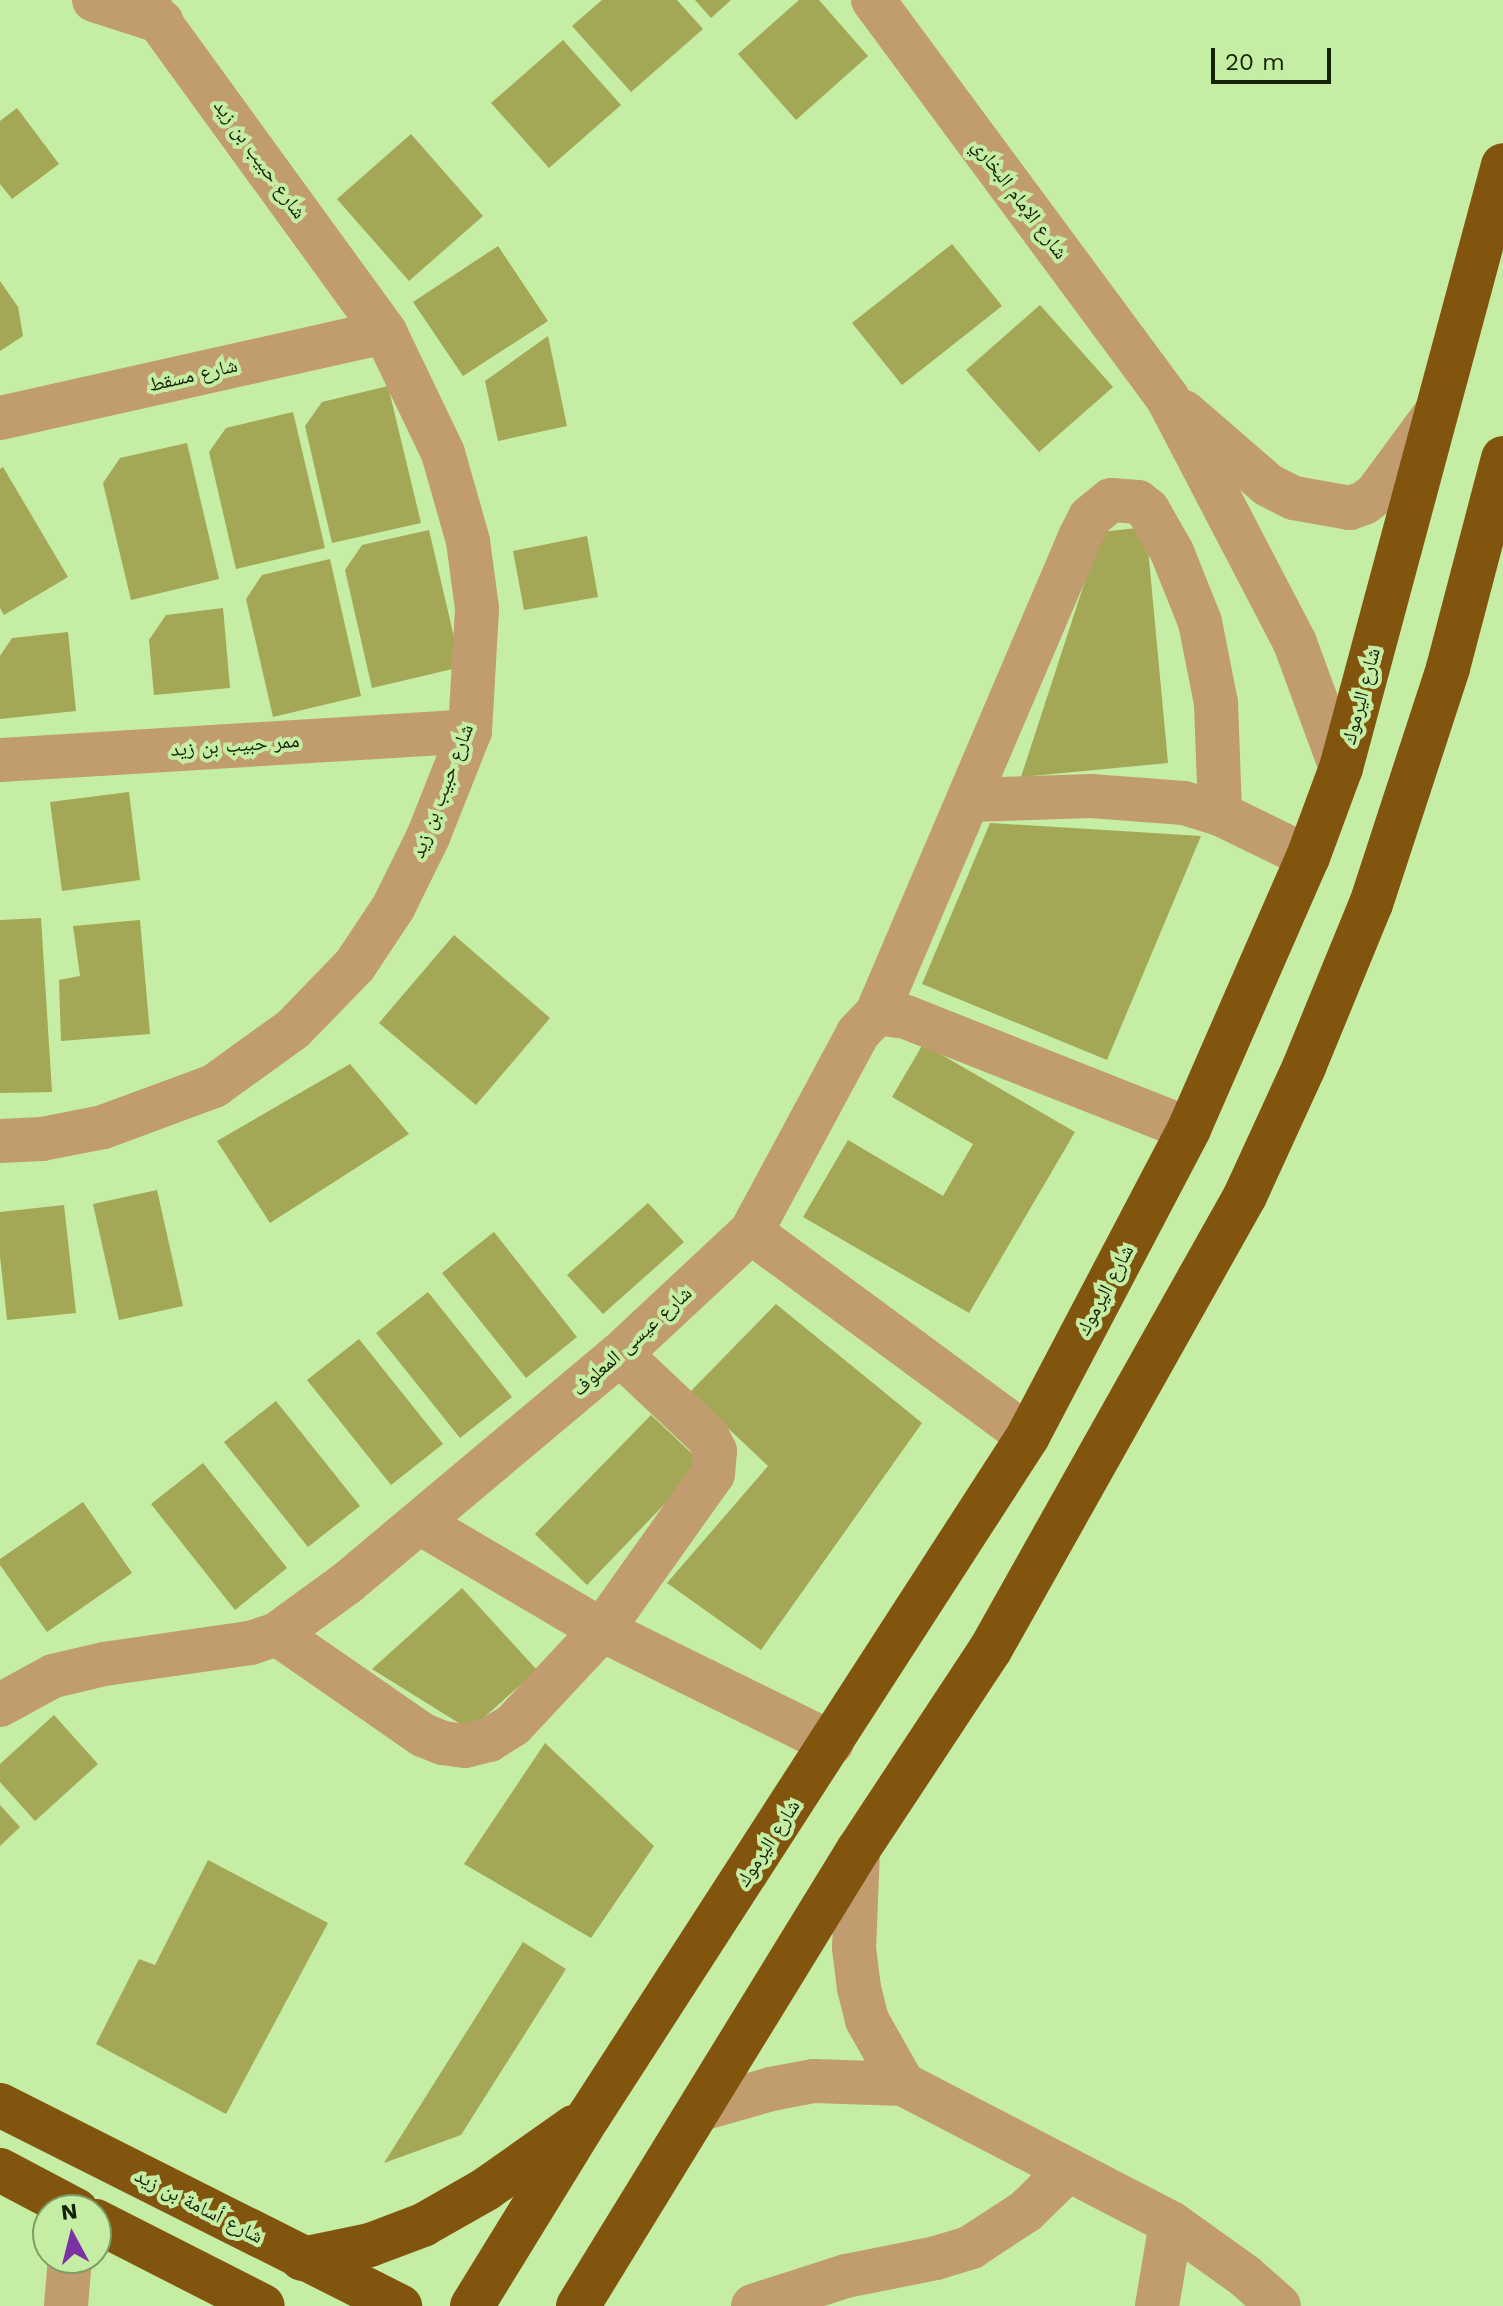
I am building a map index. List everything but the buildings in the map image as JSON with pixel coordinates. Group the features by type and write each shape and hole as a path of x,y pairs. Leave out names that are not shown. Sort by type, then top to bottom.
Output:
{"highway":[{"name":"شارع اليرموك","path":"472,2306 589,2116 1028,1436 1189,1129 1308,857 1341,768 1503,165"},
{"path":"578,2306 858,1850 990,1650 1245,1196 1304,1067 1371,904 1448,668 1503,458"},
{"name":"شارع أسامة بن زيد","path":"0,2105 400,2306"},
{"path":"302,2259 370,2245 423,2225 486,2189 589,2116"},
{"path":"0,2170 46,2194"},
{"path":"112,2230 247,2302"}],"street":[{"path":"94,0 153,11"},
{"name":"شارع الإمام البخاري","path":"873,0 1167,397 1295,643 1341,768"},
{"name":"شارع حبيب بن زيد","path":"0,1141 42,1139 103,1127 214,1086 293,1029 355,965 394,906 428,837 470,731 477,608 468,541 443,453 385,332 153,11"},
{"name":"شارع مسقط","path":"0,418 385,332"},
{"name":"شارع الإمام البخاري","path":"1167,397 1268,485 1294,498 1350,508 1376,494 1437,412"},
{"name":"شارع عيسى المعلوف","path":"0,1705 53,1676 104,1664 250,1643 277,1634 420,1523 620,1354 751,1232 858,1033 877,1013 1090,517 1099,506 1123,498 1138,502 1156,521 1200,622 1216,703 1220,814"},
{"name":"ممر حبيب بن زيد","path":"0,760 470,731"},
{"path":"970,800 1091,796 1150,799 1220,814 1308,857"},
{"path":"877,1013 893,1012 1189,1129"},
{"path":"751,1232 1028,1436"},
{"path":"277,1634 423,1735 465,1746 489,1740 513,1725 602,1630 713,1474 715,1451 708,1437 620,1354"},
{"path":"420,1523 602,1630 832,1743"},
{"path":"858,1850 854,1948 859,1988 867,2020 903,2084"},
{"path":"701,2109 771,2089 814,2081 903,2084 1171,2223 1245,2276 1279,2306"},
{"path":"753,2306 846,2276 936,2258 971,2247 1026,2211 1068,2170"},
{"path":"1157,2306 1171,2223"},
{"path":"66,2306 69,2274"}]}
